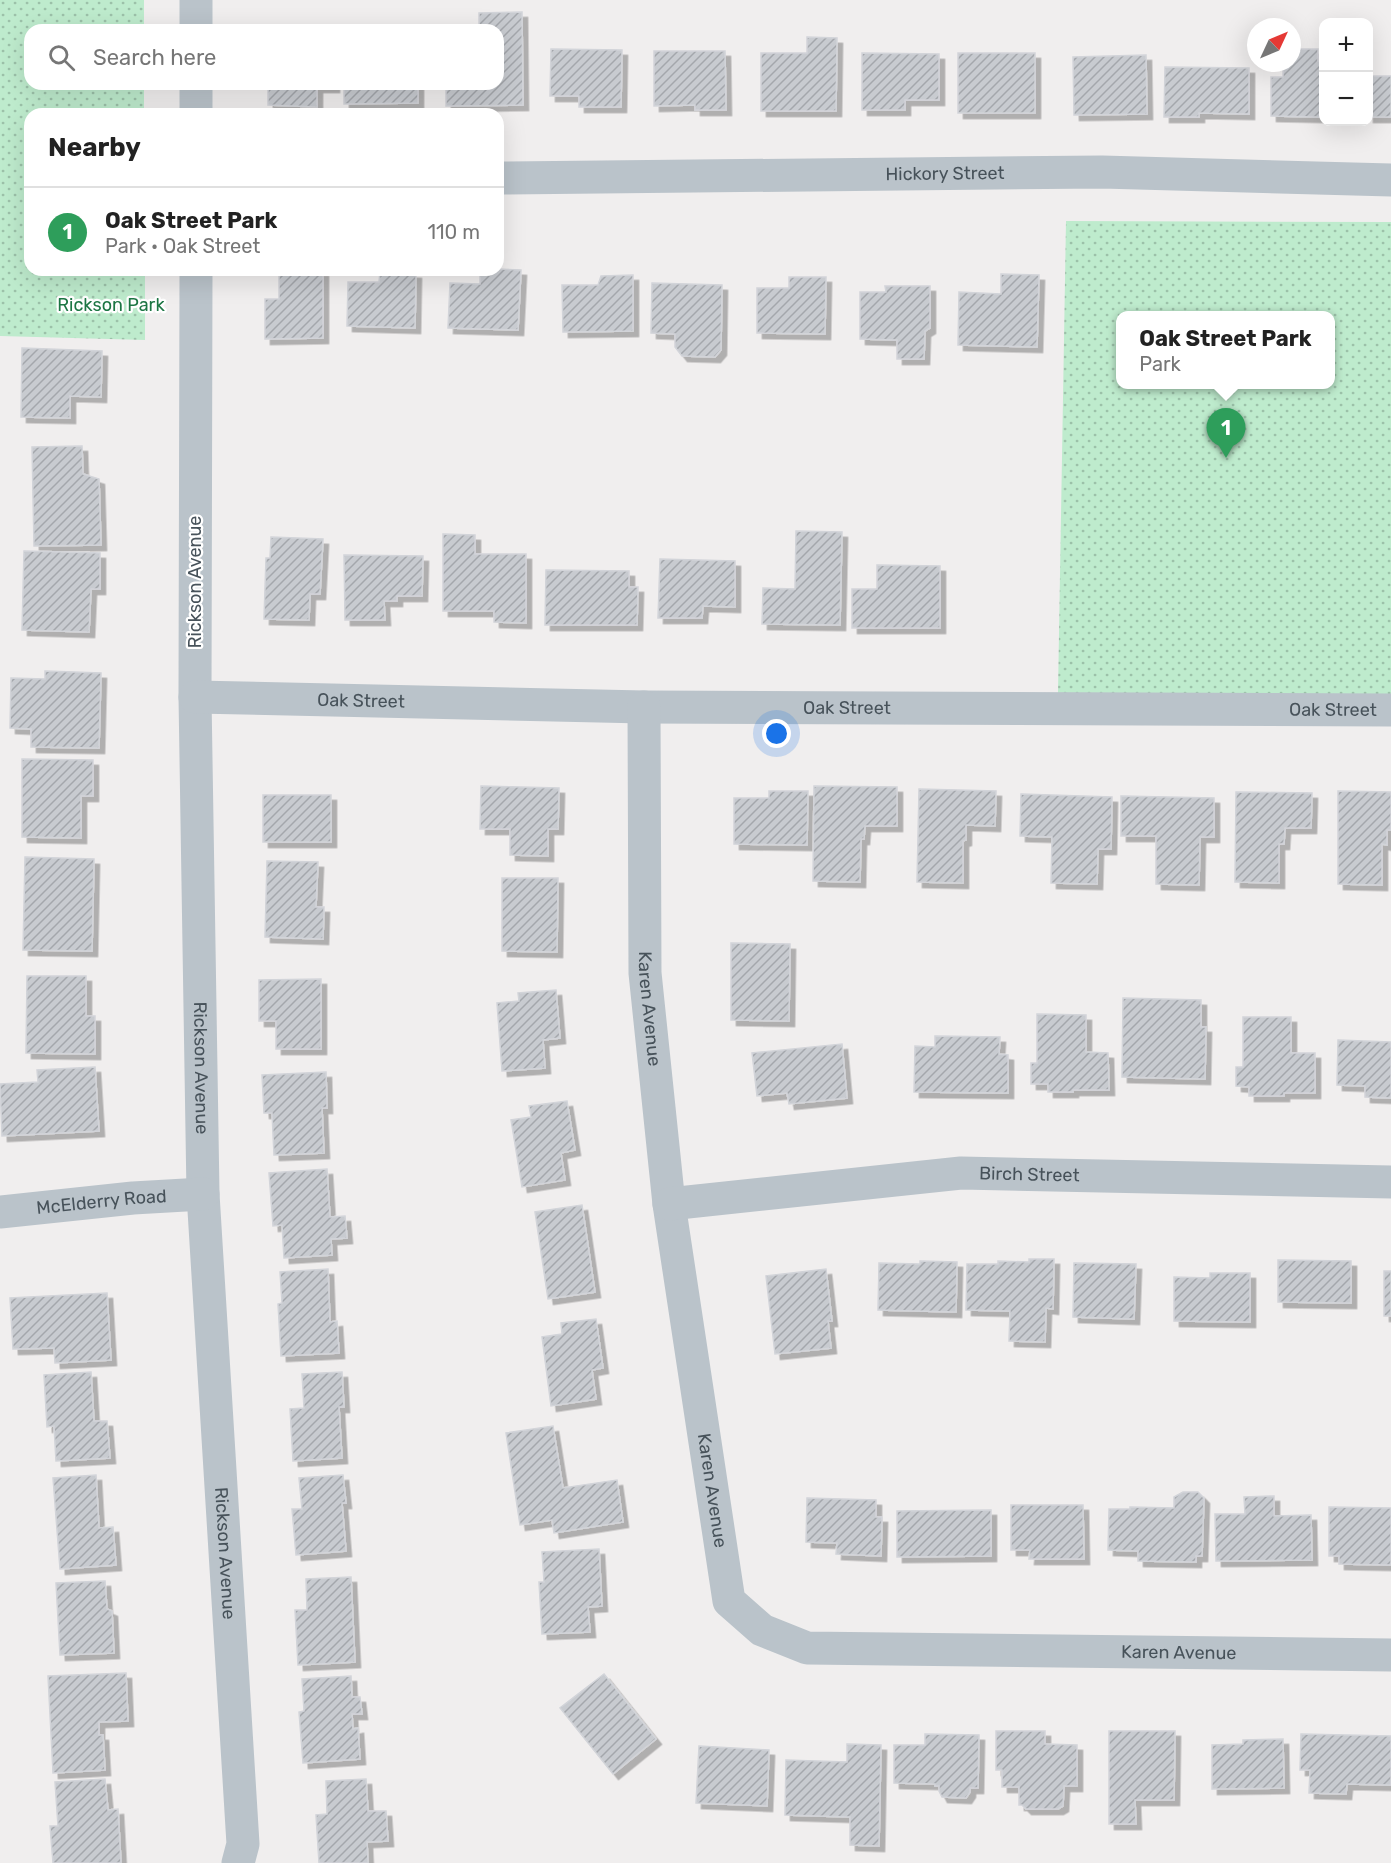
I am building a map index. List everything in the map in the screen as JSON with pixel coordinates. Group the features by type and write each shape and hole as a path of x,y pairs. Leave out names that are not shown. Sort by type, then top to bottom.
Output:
{"street":[{"path":"196,0 196,24"},
{"path":"196,90 196,108"},
{"name":"Hickory Street","path":"504,178 1102,172 1391,180"},
{"name":"Rickson Avenue","path":"196,276 195,697 203,1194 243,1844 238,1863"},
{"name":"Oak Street","path":"195,697 644,707 1391,710"},
{"name":"Karen Avenue","path":"644,707 645,973 669,1204 729,1601 762,1630 807,1648 1391,1655"},
{"name":"Birch Street","path":"669,1204 962,1173 1391,1182"},
{"name":"McElderry Road","path":"0,1212 132,1198 203,1194"}],"green space":[{"name":"Rickson Park","path":"0,0 144,0 144,24 24,24 24,90 144,90 144,108 24,108 24,276 145,276 145,340 0,336"},
{"path":"1066,221 1391,222 1391,697 1058,693"}],"building":[{"path":"522,12 523,105 446,106 446,90 504,90 504,24 479,24 479,13"},
{"path":"807,37 837,38 836,111 761,111 761,53 807,53"},
{"path":"551,49 622,50 621,107 579,107 579,96 550,96"},
{"path":"1301,49 1318,49 1319,117 1271,116 1271,77 1283,77 1283,72 1301,72"},
{"path":"654,51 725,51 726,110 695,110 695,105 654,106"},
{"path":"862,53 939,54 939,100 905,100 905,110 862,110"},
{"path":"958,53 1035,53 1035,113 958,113"},
{"path":"1146,55 1147,114 1074,115 1073,57"},
{"path":"1165,67 1247,68 1249,72 1249,114 1199,113 1199,117 1164,117"},
{"path":"1373,76 1391,76 1391,117 1373,117"},
{"path":"268,90 317,90 317,107 268,105"},
{"path":"344,90 418,90 418,103 344,104"},
{"path":"504,269 521,270 518,330 448,328 450,283 480,284 480,276 504,276"},
{"path":"1001,274 1039,275 1037,347 958,345 959,292 1001,294"},
{"path":"633,275 633,331 563,332 562,285 598,285 601,276"},
{"path":"279,276 323,276 323,338 265,339 265,299 279,299"},
{"path":"380,276 416,276 415,328 347,326 348,282 379,282"},
{"path":"789,277 826,277 825,334 757,333 757,288 789,288"},
{"path":"652,283 722,285 721,350 715,357 682,356 675,347 675,334 651,333"},
{"path":"885,286 930,286 930,328 925,331 924,359 897,359 897,340 860,339 860,292 886,292"},
{"path":"22,348 102,351 101,397 70,396 70,418 21,417"},
{"path":"82,446 83,474 99,479 101,545 34,546 32,447"},
{"path":"796,531 842,532 840,625 762,624 763,588 795,589"},
{"path":"443,534 475,535 475,554 526,554 526,623 494,622 494,611 443,611"},
{"path":"271,537 323,539 320,594 310,594 309,620 264,619 266,558 270,558"},
{"path":"24,551 100,553 100,589 91,589 89,632 22,630"},
{"path":"344,555 423,556 422,596 397,596 397,601 384,601 385,620 345,620"},
{"path":"660,559 735,561 735,607 703,606 702,618 658,618"},
{"path":"877,565 940,566 940,628 852,628 852,589 877,589"},
{"path":"546,570 629,571 629,587 638,587 637,625 545,625"},
{"path":"45,671 101,673 99,748 31,747 31,729 10,728 11,678 45,679"},
{"path":"22,759 93,760 93,796 81,796 81,838 22,837"},
{"path":"481,786 559,788 558,829 548,829 548,856 510,855 510,829 480,829"},
{"path":"814,786 897,787 897,826 865,826 864,839 861,839 860,882 813,881"},
{"path":"919,789 996,791 995,826 966,825 966,840 963,841 963,883 917,882"},
{"path":"769,791 808,791 807,845 734,844 734,798 769,798"},
{"path":"1338,791 1391,792 1391,830 1387,830 1387,845 1382,844 1382,885 1338,884"},
{"path":"1236,792 1312,793 1311,828 1285,828 1284,844 1279,844 1279,883 1235,882"},
{"path":"1021,794 1112,797 1111,849 1098,849 1097,884 1051,883 1052,837 1020,836"},
{"path":"263,795 331,795 331,842 263,842"},
{"path":"1121,796 1214,798 1214,837 1200,837 1199,885 1156,884 1156,836 1121,836"},
{"path":"25,857 94,859 92,951 23,950"},
{"path":"267,861 318,862 316,907 324,907 323,939 265,937"},
{"path":"502,878 558,878 557,952 502,951"},
{"path":"731,943 790,944 789,1021 731,1020"},
{"path":"27,976 86,976 86,1016 95,1016 95,1054 26,1053"},
{"path":"321,979 321,1049 276,1049 276,1021 259,1021 259,980"},
{"path":"556,990 560,1038 543,1040 545,1068 502,1071 497,1003 519,1001 518,993"},
{"path":"1123,998 1201,1000 1201,1027 1206,1027 1205,1079 1122,1077"},
{"path":"1037,1014 1086,1015 1086,1052 1108,1053 1109,1090 1048,1092 1048,1084 1031,1084 1031,1063 1037,1063"},
{"path":"1243,1017 1291,1017 1291,1053 1315,1053 1315,1093 1249,1096 1249,1087 1236,1086 1236,1067 1243,1067"},
{"path":"935,1036 1000,1037 999,1054 1008,1055 1008,1093 914,1092 915,1046 935,1047"},
{"path":"1338,1040 1391,1042 1391,1098 1365,1097 1365,1086 1337,1085"},
{"path":"842,1044 847,1098 789,1104 787,1093 757,1096 752,1053"},
{"path":"95,1067 99,1131 2,1136 0,1084 38,1082 37,1070"},
{"path":"326,1072 327,1108 322,1108 324,1153 274,1155 272,1113 264,1113 262,1075"},
{"path":"567,1101 575,1150 561,1153 565,1180 522,1187 511,1120 531,1117 529,1106"},
{"path":"327,1169 330,1217 345,1216 347,1238 331,1239 332,1255 284,1258 282,1225 273,1226 269,1173"},
{"path":"582,1205 595,1292 548,1299 535,1212"},
{"path":"1029,1259 1054,1259 1053,1309 1046,1308 1045,1342 1009,1341 1010,1311 966,1310 967,1264 998,1264 998,1261 1029,1262"},
{"path":"1278,1260 1351,1261 1351,1303 1278,1302"},
{"path":"920,1261 957,1262 956,1312 878,1310 879,1263 920,1264"},
{"path":"1074,1263 1136,1264 1134,1319 1073,1317"},
{"path":"328,1269 330,1322 337,1321 339,1353 281,1356 278,1304 282,1303 280,1272"},
{"path":"826,1269 832,1321 828,1321 831,1348 775,1354 766,1276"},
{"path":"1384,1271 1391,1271 1391,1316 1384,1316"},
{"path":"1210,1273 1250,1273 1250,1322 1174,1321 1174,1277 1210,1278"},
{"path":"107,1293 111,1360 55,1363 54,1348 13,1349 10,1298"},
{"path":"596,1319 603,1368 592,1370 596,1399 551,1406 542,1337 562,1334 561,1323"},
{"path":"91,1372 94,1421 107,1421 110,1458 56,1461 54,1426 47,1427 44,1375"},
{"path":"342,1372 344,1407 339,1407 342,1458 293,1461 290,1409 304,1408 302,1374"},
{"path":"553,1426 563,1488 617,1480 623,1522 554,1533 552,1520 520,1525 506,1433"},
{"path":"96,1475 99,1528 113,1527 116,1565 60,1569 53,1478"},
{"path":"343,1475 346,1503 342,1503 346,1551 296,1555 292,1509 302,1509 299,1478"},
{"path":"1183,1492 1198,1492 1204,1498 1202,1556 1196,1556 1196,1562 1138,1561 1138,1551 1108,1550 1109,1509 1174,1508 1174,1497"},
{"path":"1274,1496 1274,1516 1311,1515 1312,1560 1216,1561 1215,1514 1245,1514 1244,1497"},
{"path":"807,1498 876,1500 876,1517 882,1517 881,1556 836,1554 837,1543 806,1542"},
{"path":"1011,1505 1083,1505 1084,1559 1029,1559 1030,1550 1011,1550"},
{"path":"1329,1507 1391,1508 1391,1565 1339,1564 1339,1556 1329,1556"},
{"path":"991,1510 991,1556 897,1557 897,1511"},
{"path":"599,1549 602,1606 588,1607 590,1632 542,1634 539,1582 544,1582 542,1552"},
{"path":"351,1577 355,1662 298,1665 295,1610 307,1610 306,1579"},
{"path":"105,1581 107,1609 112,1611 114,1653 60,1655 56,1583"},
{"path":"126,1673 128,1721 99,1722 99,1735 103,1735 105,1770 53,1773 48,1676"},
{"path":"604,1674 656,1739 613,1774 560,1708"},
{"path":"351,1676 352,1697 360,1697 362,1714 352,1714 353,1729 358,1728 360,1759 303,1763 299,1712 304,1711 302,1679"},
{"path":"996,1731 1045,1731 1045,1744 1077,1745 1077,1786 1064,1786 1063,1806 1058,1809 1026,1809 1019,1805 1019,1787 1002,1787 1002,1770 996,1770"},
{"path":"1109,1731 1175,1731 1174,1800 1135,1800 1136,1824 1109,1824"},
{"path":"925,1734 979,1735 978,1788 970,1788 966,1798 942,1797 939,1786 935,1784 894,1783 894,1745 925,1745"},
{"path":"1301,1734 1391,1736 1391,1785 1347,1784 1346,1794 1309,1793 1310,1770 1300,1770"},
{"path":"1283,1739 1284,1788 1212,1789 1212,1745 1243,1744 1243,1740"},
{"path":"847,1744 881,1745 879,1846 850,1845 850,1817 785,1815 786,1760 847,1762"},
{"path":"699,1746 769,1750 767,1806 696,1803"},
{"path":"105,1779 108,1810 118,1809 121,1863 53,1863 50,1826 58,1826 55,1782"},
{"path":"366,1779 368,1811 386,1811 388,1841 367,1842 368,1863 319,1863 316,1815 327,1814 326,1781"}],"place":[{"name":"Oak Street Park","path":"1226,458"}]}
